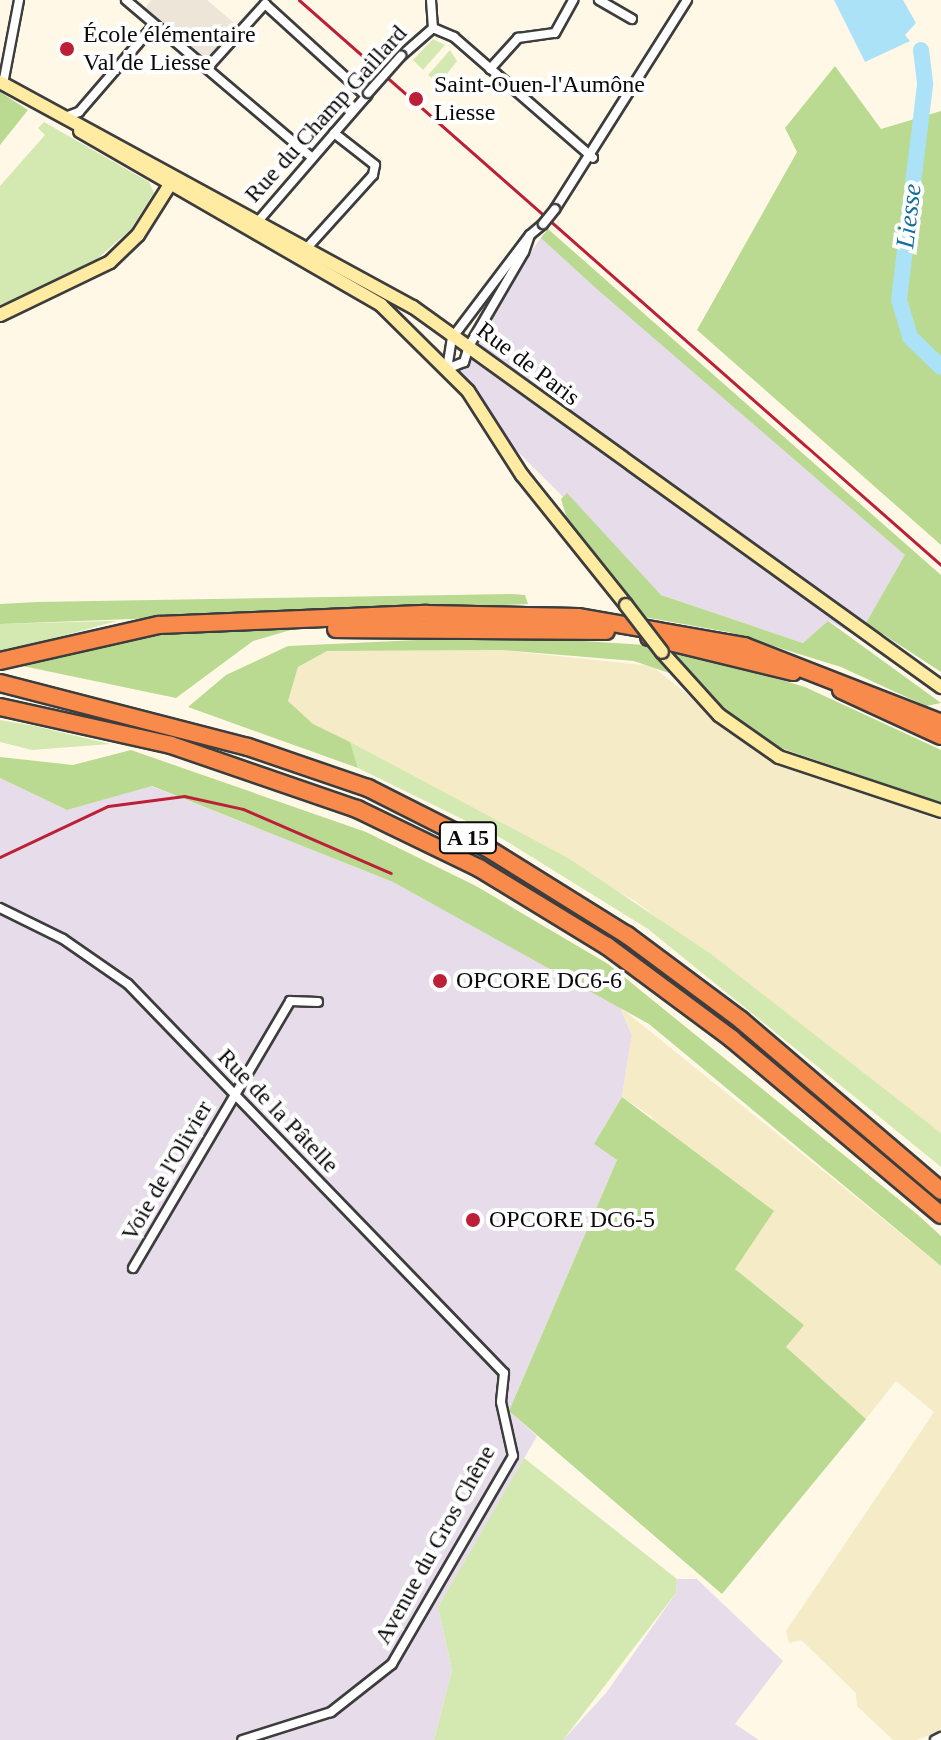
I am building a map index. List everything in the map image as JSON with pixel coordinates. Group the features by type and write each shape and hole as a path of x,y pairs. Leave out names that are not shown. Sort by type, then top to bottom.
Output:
{"highway":[{"path":"0,661 159,625 427,614 578,617 760,650 941,723"},
{"path":"336,629 542,626 664,640 817,680 941,736"},
{"name":"A 15","path":"0,683 199,730 368,788 487,848 627,935 741,1020 941,1191"},
{"name":"A 15","path":"0,707 116,730 171,745 357,809 532,899 732,1039 941,1215"}],"main road":[{"name":"Rue de Paris","path":"1,83 454,335 858,630 941,687"},
{"path":"0,315 110,262 138,235 173,180"},
{"name":"Rue de Paris","path":"304,252 367,294 447,369 662,652 719,715 771,753 828,779 941,811"}],"street":[{"path":"1,83 19,0"},
{"path":"126,0 209,66 312,158"},
{"path":"431,0 433,28 490,69 593,158"},
{"path":"490,69 518,38 555,33 573,0"},
{"path":"599,0 632,19"},
{"path":"528,238 459,368 447,369 454,335 528,238 543,224 593,158 687,0"},
{"path":"209,66 265,4 367,94"},
{"path":"63,117 79,112 111,69 154,25"},
{"name":"Rue du Champ Gaillard","path":"255,226 401,56 433,28"},
{"path":"304,252 373,175 375,165 334,133"},
{"name":"Rue de la Pâtelle","path":"0,908 98,960 234,1094 504,1373"},
{"name":"Voie de l'Olivier","path":"133,1268 290,1001 318,1002"},
{"name":"Avenue du Gros Chêne","path":"242,1740 331,1712 392,1664 513,1456 503,1423 504,1373"},
{"path":"935,1740 941,1737"}],"shaded area":[{"path":"151,0 207,0 240,28 209,66 144,10"},
{"path":"544,233 906,555 858,637 829,621 803,643 661,595 444,378"},
{"path":"502,650 652,666 769,759 941,821 941,1133 635,901 313,725 288,701 298,667 327,651"},
{"path":"0,778 67,810 151,786 393,882 620,1007 632,1035 622,1097 594,1144 617,1160 509,1411 537,1436 438,1607 452,1670 434,1740 0,1740"},
{"path":"620,1007 941,1266 941,1730 917,1740 893,1740 857,1706 856,1693 801,1640 789,1643 786,1631 934,1412 896,1381 866,1419 786,1347 803,1324 735,1269 652,1117 622,1097 632,1035"},
{"path":"677,1579 697,1579 783,1661 735,1724 759,1740 563,1740 606,1693 676,1593"}],"green space":[{"path":"433,39 445,45 423,70 413,60"},
{"path":"450,50 457,61 439,84 428,75"},
{"path":"835,66 881,129 941,111 941,545 697,330 797,152 785,128"},
{"path":"0,92 28,110 0,145"},
{"path":"44,122 149,182 154,193 130,230 87,268 0,305 0,186 45,135 38,128"},
{"path":"548,229 941,575 941,672 866,623 905,555 541,238"},
{"path":"567,493 661,595 803,643 828,621 941,703 926,706 841,667 728,632 644,617 569,525 561,499"},
{"path":"525,595 528,604 0,624 0,604"},
{"path":"117,621 0,653 0,624"},
{"path":"301,627 253,641 176,698 13,664 139,636"},
{"path":"505,636 646,645 669,673 634,661 502,650 327,651 298,667 288,701 313,724 350,742 358,768 188,707 226,675 288,646"},
{"path":"669,647 805,687 941,750 941,803 769,744 714,702"},
{"path":"0,720 110,744 32,750 0,742"},
{"path":"350,742 568,858 711,954 941,1133 941,1167 648,929 501,838 358,768"},
{"path":"131,750 366,832 476,886 608,964 918,1215 941,1236 941,1266 649,1024 393,882 152,786 67,810 0,778 0,757 73,765"},
{"path":"622,1097 774,1211 735,1269 804,1325 786,1347 866,1419 722,1594 509,1411 617,1160 594,1144"},
{"path":"524,1458 677,1579 676,1593 563,1740 434,1740 452,1670 438,1607"}],"water":[{"path":"834,0 903,0 916,23 905,35 910,41 865,62"}],"waterway":[{"name":"Liesse","path":"921,50 925,85 899,300 910,337 941,367"}],"railway":[{"path":"299,0 941,565"},
{"path":"0,857 108,806 184,796 243,809 391,873"}],"place":[{"name":"École élémentaire Val de Liesse","path":"67,49"},
{"name":"Saint-Ouen-l'Aumône Liesse","path":"416,99"},
{"name":"OPCORE DC6-6","path":"440,981"},
{"name":"OPCORE DC6-5","path":"473,1220"}]}
